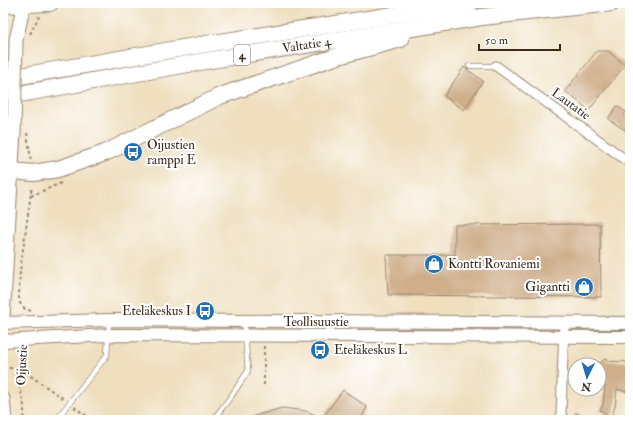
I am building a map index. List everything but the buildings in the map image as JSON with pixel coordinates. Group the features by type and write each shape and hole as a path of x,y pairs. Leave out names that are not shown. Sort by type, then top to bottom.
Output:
{"highway":[{"path":"3,5 50,3"},
{"name":"Valtatie 4","path":"3,80 206,44 471,3"},
{"name":"Valtatie 4","path":"3,97 206,61 482,17 612,3"},
{"path":"8,170 34,172 58,169 106,153 220,96 338,56 482,17"}],"main road":[{"path":"3,318 8,170 20,130 24,3"},
{"name":"Oijustie","path":"3,399 4,420"}],"street":[{"name":"Lautatie","path":"496,66 630,163"},
{"name":"Teollisuustie","path":"3,323 109,320 564,324 630,323"},
{"path":"564,324 561,414 564,420"},
{"name":"Teollisuustie","path":"3,341 108,335 630,337"}],"lane":[{"path":"469,66 496,66"},
{"path":"56,420 107,355 109,320"},
{"path":"213,420 248,371 244,321"}],"path":[{"path":"22,39 46,3"},
{"path":"20,130 34,172 20,271 20,303"},
{"path":"25,309 25,323"},
{"path":"264,336 264,385"},
{"name":"Oijustie","path":"24,339 19,383 24,406 24,420"},
{"path":"3,368 20,368 93,420"}],"place":[{"name":"Oijustien ramppi E","path":"133,152"},
{"name":"Kontti Rovaniemi","path":"434,264"},
{"name":"Gigantti","path":"584,287"},
{"name":"Eteläkeskus I","path":"205,311"},
{"name":"Eteläkeskus L","path":"320,350"}]}
